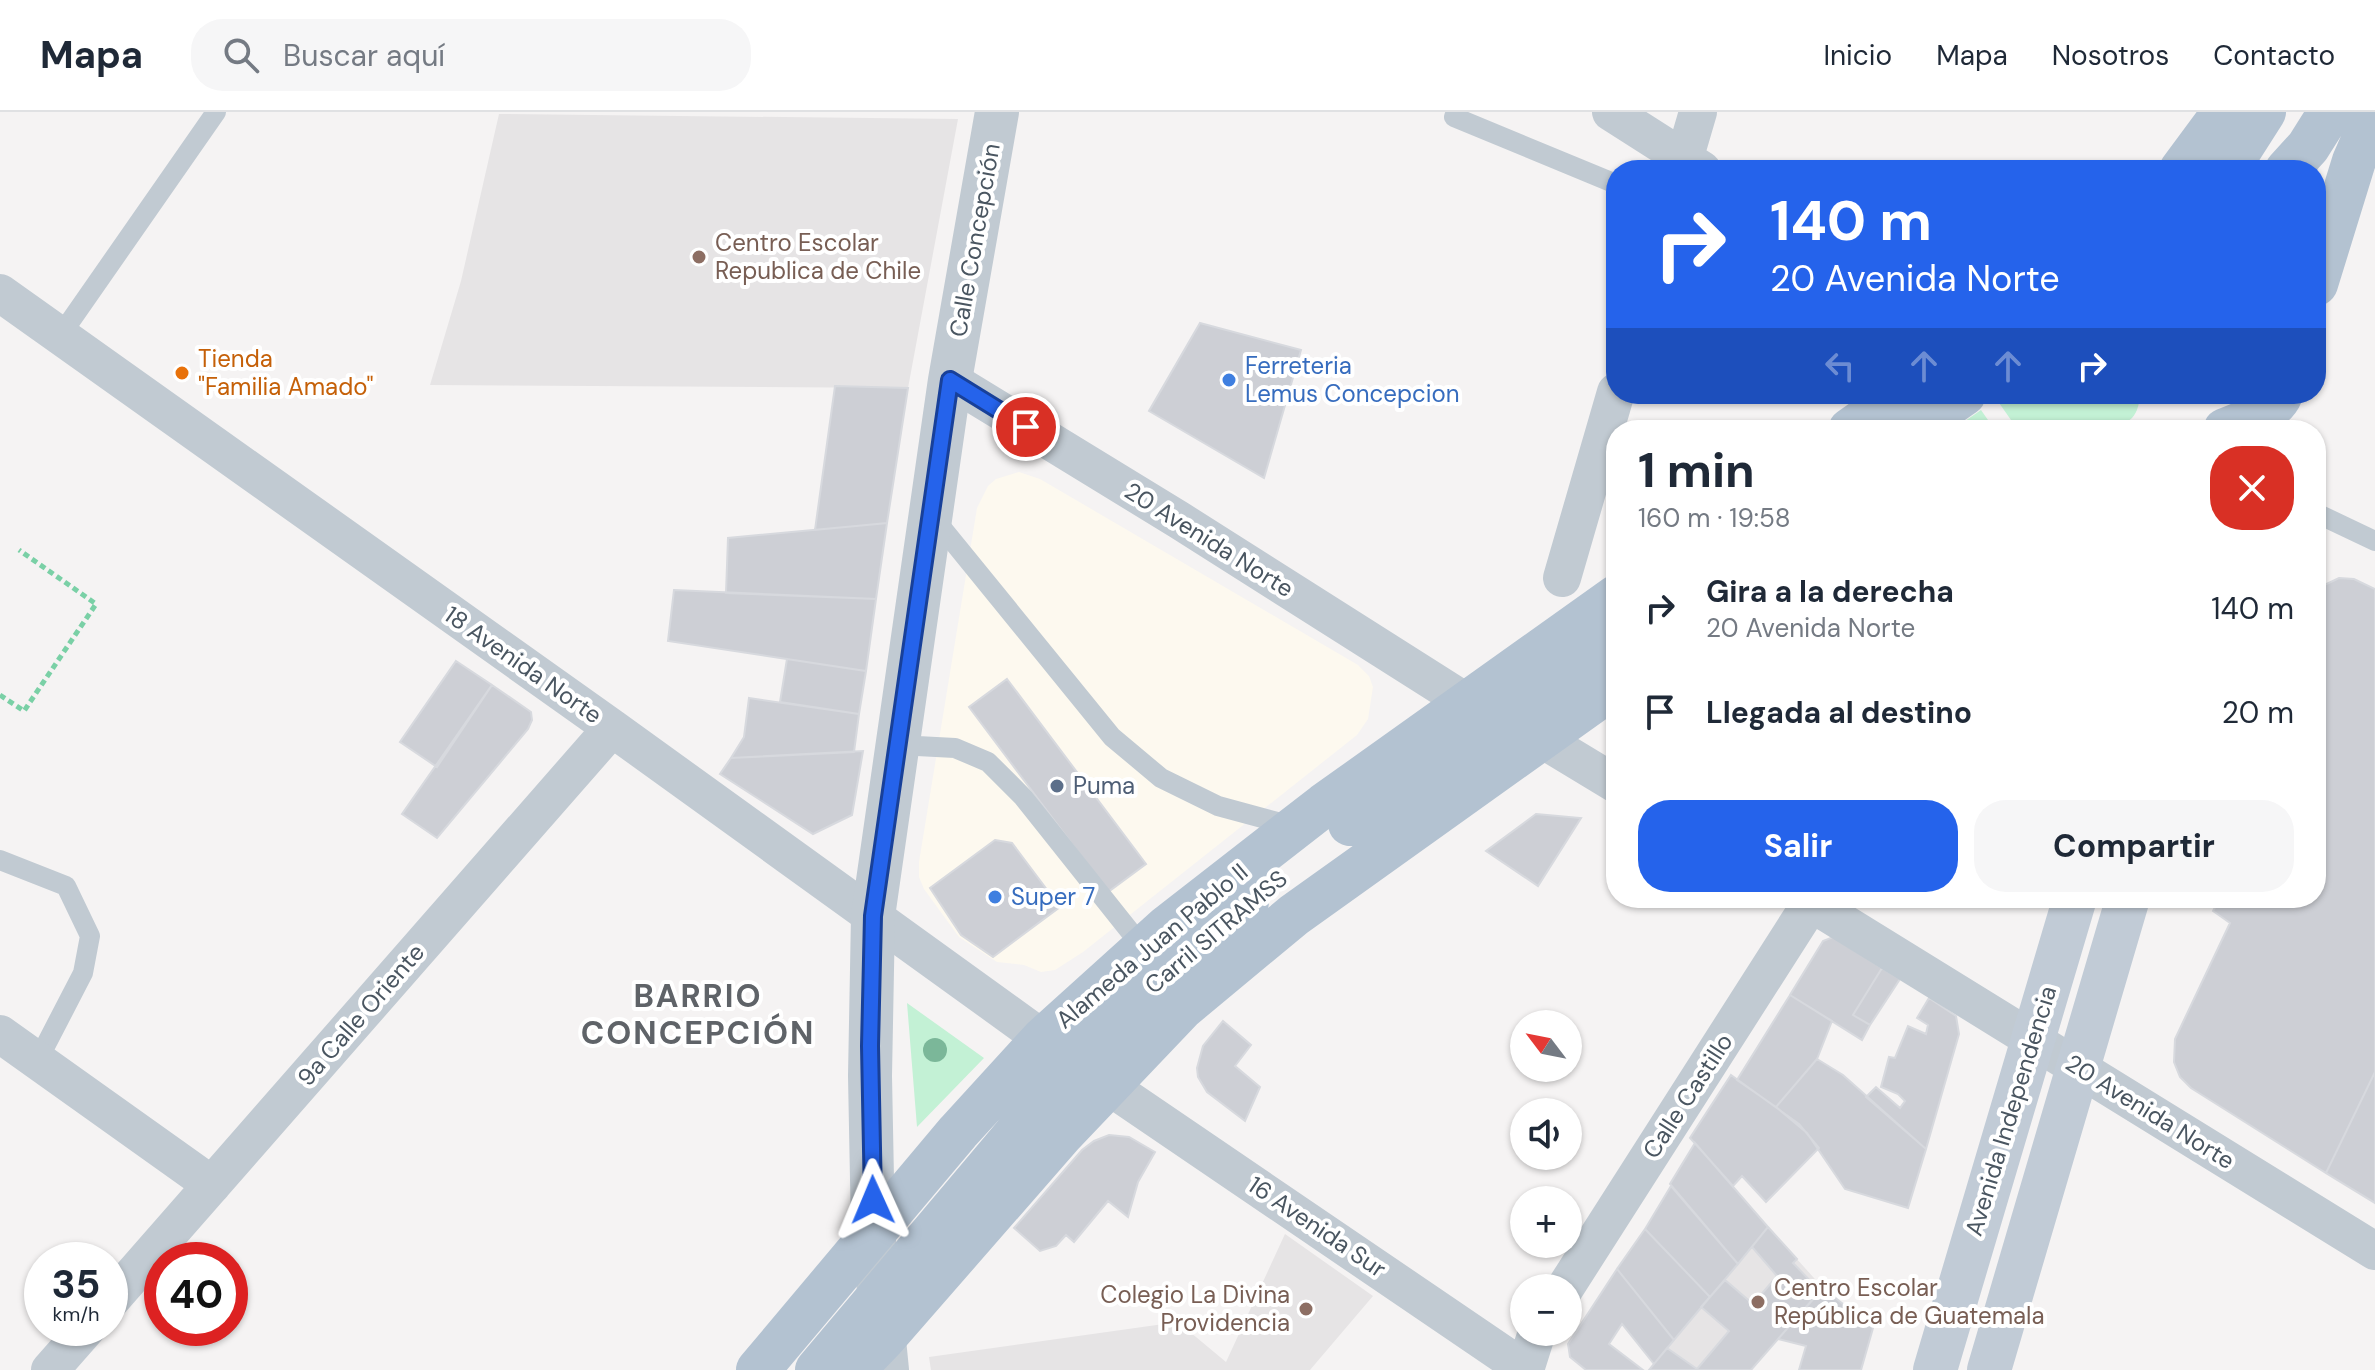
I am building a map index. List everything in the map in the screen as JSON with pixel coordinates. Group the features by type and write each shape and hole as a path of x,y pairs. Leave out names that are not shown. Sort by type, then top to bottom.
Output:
{"main road":[{"path":"2188,160 2224,112"},
{"path":"2233,160 2264,112"},
{"path":"2275,160 2277,112"},
{"path":"2296,160 2330,112"},
{"path":"2326,252 2354,161 2375,113"},
{"path":"1864,420 1887,404"},
{"path":"1926,420 1950,404"},
{"path":"2247,420 2276,408"},
{"name":"Alameda Juan Pablo II","path":"758,1370 958,1132 1043,1039 1167,927 1296,827 1606,604"},
{"name":"Carril SITRAMSS","path":"817,1370 1084,1053 1162,975 1211,931 1355,821 1606,643"},
{"path":"853,1370 885,1355 1107,1085 1182,1008 1241,957 1380,852 1606,692"},
{"name":"Avenida Independencia","path":"1935,1370 2072,908"},
{"path":"1989,1370 2125,908"}],"street":[{"name":"Calle Concepción","path":"885,1355 873,1231 870,1046 873,916 950,380 997,112"},
{"path":"1611,112 1680,160"},
{"path":"1690,160 1698,112"},
{"name":"18 Avenida Norte","path":"0,293 1043,1039"},
{"name":"20 Avenida Norte","path":"950,380 1179,520 1466,702"},
{"path":"1562,578 1606,426"},
{"name":"9a Calle Oriente","path":"128,1281 612,728"},
{"path":"1540,738 1606,778"},
{"name":"Calle Castillo","path":"1574,1274 1803,908"},
{"name":"20 Avenida Norte","path":"1818,908 2375,1251"},
{"path":"0,1034 212,1185"},
{"name":"16 Avenida Sur","path":"1107,1085 1526,1370"},
{"path":"50,1370 71,1346"},
{"path":"1526,1370 1533,1346"}],"lane":[{"path":"60,336 216,112"},
{"path":"1454,117 1606,180"},
{"path":"931,514 1112,737 1161,778 1218,806 1296,827"},
{"path":"2326,518 2375,541"},
{"path":"898,745 955,748 988,762 1023,797 1144,949"},
{"path":"0,860 66,886 90,936 83,973 38,1060"}],"path":[{"path":"0,695 24,711 96,604 19,550"}],"shaded area":[{"name":"Centro Escolar Republica de Chile","path":"499,114 958,119 908,388 430,385 461,281"},
{"path":"1019,472 1040,479 1358,665 1369,676 1373,687 1368,719 1357,735 1083,952 1055,970 1041,972 1024,965 997,962 959,937 924,889 919,877 977,508 988,486 996,479"},
{"name":"Centro Escolar República de Guatemala","path":"1768,1227 1823,1288 1751,1370 1649,1370"},
{"name":"Colegio La Divina Providencia","path":"1285,1234 1373,1296 1310,1370 931,1370 929,1357 1178,1322 1226,1362"}],"green space":[{"path":"2000,404 2139,404 2134,416 2128,420 2011,420"},
{"path":"1981,410 1988,420 1966,420"},
{"path":"907,1003 984,1058 917,1127"}],"building":[{"name":"Ferreteria Lemus Concepcion","path":"1200,323 1301,350 1264,478 1149,411"},
{"path":"835,386 908,388 887,523 815,530"},
{"path":"887,523 876,599 726,593 728,538"},
{"path":"2339,578 2354,579 2375,589 2375,1072 2326,1173 2191,1088 2180,1077 2174,1062 2175,1039 2230,923 2213,911 2215,908 2326,908 2326,584"},
{"path":"674,590 876,599 866,671 668,641"},
{"path":"787,659 866,671 859,714 780,702"},
{"path":"456,661 492,685 437,767 400,742"},
{"name":"Puma","path":"1007,679 1146,864 1108,892 969,707"},
{"path":"492,685 531,712 532,720 528,729 437,838 402,814"},
{"path":"749,698 859,714 854,752 731,758 744,737"},
{"path":"863,751 852,815 813,834 720,774 731,758"},
{"path":"1536,814 1581,818 1538,886 1486,851"},
{"name":"Super 7","path":"995,840 1012,843 1060,907 993,957 961,935 930,888"},
{"path":"1833,937 1882,968 1853,1015 1870,1025 1862,1040 1790,995 1823,941"},
{"path":"1882,968 1900,979 1870,1025 1853,1015"},
{"path":"1790,995 1832,1021 1817,1059 1776,1107 1737,1080"},
{"path":"1929,998 1956,1016 1959,1034 1926,1149 1866,1097 1876,1087 1900,1108 1905,1101 1898,1094 1881,1087 1889,1057 1895,1058 1908,1026 1926,1034 1928,1025 1917,1018"},
{"path":"1223,1021 1251,1045 1235,1066 1260,1087 1245,1121 1207,1092 1198,1077 1197,1068 1203,1046"},
{"path":"1817,1059 1843,1075 1926,1149 1908,1208 1845,1189 1807,1133 1776,1107"},
{"path":"2375,1072 2375,1203 2326,1173"},
{"path":"1731,1075 1799,1124 1819,1148 1766,1202 1742,1176 1733,1186 1690,1138"},
{"path":"1109,1135 1129,1137 1155,1152 1138,1182 1128,1217 1108,1201 1074,1242 1066,1235 1056,1246 1040,1251 1014,1228 1082,1150"},
{"path":"1695,1143 1768,1227 1738,1264 1670,1184"},
{"path":"1671,1186 1738,1264 1710,1297 1645,1229"},
{"name":"Centro Escolar República de Guatemala","path":"1768,1227 1797,1259 1793,1263 1820,1291 1751,1370 1649,1370 1667,1348 1697,1369 1729,1331 1701,1307 1725,1280 1753,1304 1777,1276 1752,1247"},
{"path":"1645,1229 1710,1297 1674,1340 1617,1269"},
{"path":"1617,1269 1674,1340 1654,1364 1622,1324 1609,1344 1643,1370 1586,1370 1570,1357 1568,1346 1582,1346 1582,1323"},
{"path":"1823,1288 1873,1328 1861,1370 1799,1370 1806,1346 1778,1339"}],"place":[{"name":"Centro Escolar Republica de Chile","path":"699,257"},
{"name":"Tienda \"Familia Amado\"","path":"182,373"},
{"name":"Ferreteria Lemus Concepcion","path":"1229,380"},
{"name":"Puma","path":"1057,786"},
{"name":"Super 7","path":"995,897"},
{"name":"Centro Escolar República de Guatemala","path":"1758,1302"},
{"name":"Colegio La Divina Providencia","path":"1306,1309"}],"district":[{"name":"BARRIO CONCEPCIÓN","path":"698,1014"}],"route":[{"path":"873,1200 870,1046 873,916 950,380 1026,427"}]}
